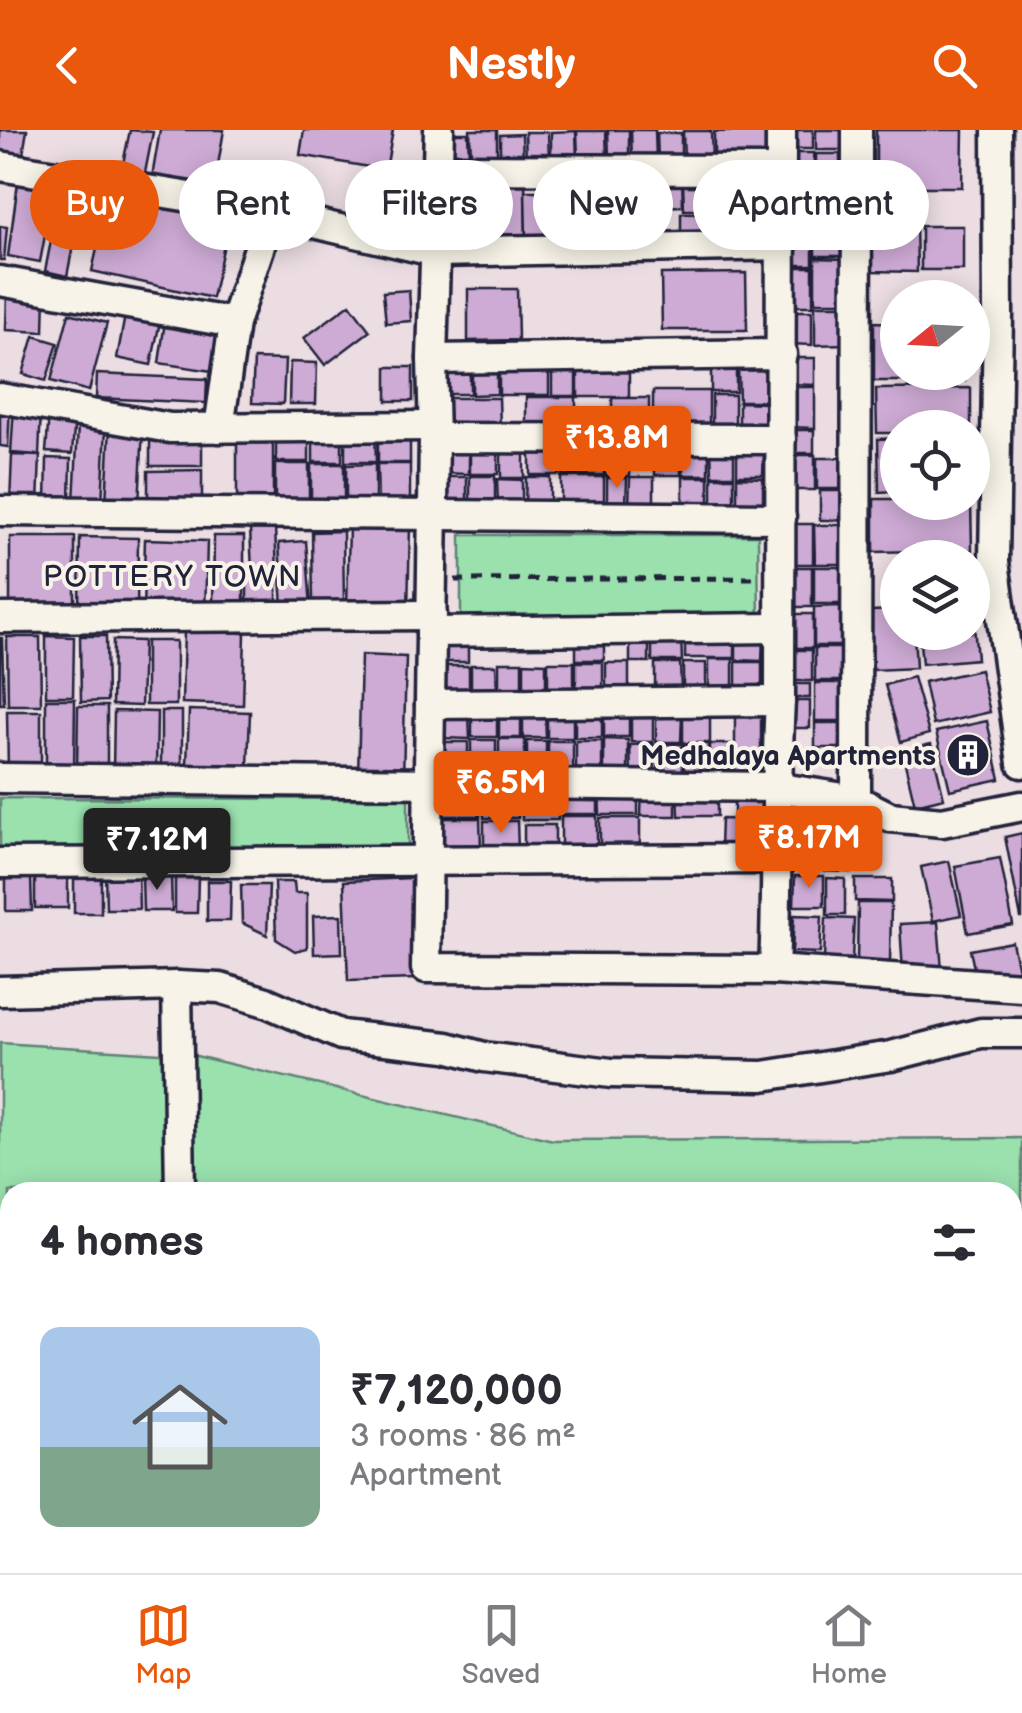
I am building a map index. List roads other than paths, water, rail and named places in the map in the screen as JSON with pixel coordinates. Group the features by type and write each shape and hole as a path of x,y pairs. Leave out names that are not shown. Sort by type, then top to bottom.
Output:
{"street":[{"path":"438,160 439,130"},
{"path":"780,160 781,130"},
{"path":"856,800 857,130"},
{"path":"997,130 994,562 1022,763"},
{"path":"0,166 179,197"},
{"path":"513,169 693,170"},
{"path":"325,226 437,252 693,246"},
{"path":"219,428 234,323 259,250"},
{"path":"774,970 779,860 775,787 780,701 782,250"},
{"path":"437,252 432,359 426,968 774,970 1022,987"},
{"path":"0,281 234,323"},
{"path":"432,359 782,354"},
{"path":"0,398 170,428 781,439"},
{"path":"0,511 781,518"},
{"path":"0,618 779,628"},
{"path":"430,704 780,701"},
{"path":"0,778 775,787 856,800 890,817 942,822 1022,806"},
{"path":"0,862 779,860"},
{"path":"177,986 180,1182"},
{"path":"0,990 220,988 341,1035 447,1047 484,1058 612,1072 762,1076 890,1056 980,1033 1022,1033"}],"place":[{"name":"Medhalaya Apartments","path":"968,755"}],"district":[{"name":"POTTERY TOWN","path":"173,576"}]}
